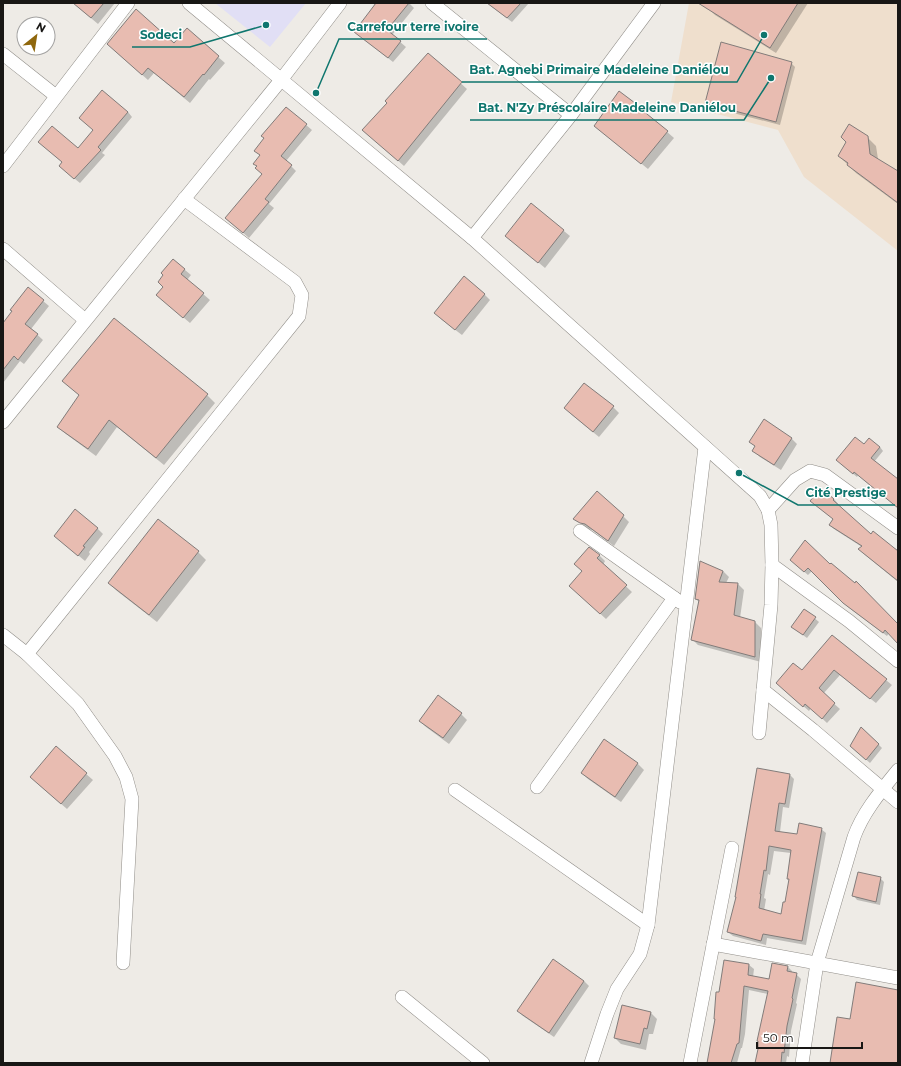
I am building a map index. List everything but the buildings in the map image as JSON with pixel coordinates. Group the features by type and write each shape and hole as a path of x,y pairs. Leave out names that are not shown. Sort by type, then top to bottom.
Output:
{"street":[{"path":"3,166 128,3"},
{"path":"189,3 472,238 760,496 768,510 771,525 772,605 759,733"},
{"path":"3,422 282,80 340,3"},
{"path":"432,3 571,116"},
{"path":"472,238 571,116 654,3"},
{"path":"3,54 56,96"},
{"path":"27,654 298,316 302,295 295,282 184,199"},
{"path":"3,249 85,320"},
{"path":"592,1063 607,1014 617,989 640,954 648,925 704,447"},
{"path":"768,510 795,480 810,472 825,475 898,528"},
{"path":"580,531 686,606"},
{"path":"772,565 849,621 898,661"},
{"path":"537,787 674,598"},
{"path":"3,635 27,654 78,704 115,756 126,777 132,799 123,963"},
{"path":"763,690 814,730 898,802"},
{"path":"802,1063 817,963 859,824 898,770"},
{"path":"455,790 648,925"},
{"path":"690,1063 732,848"},
{"path":"713,944 898,978"},
{"path":"402,997 478,1061"}],"shaded area":[{"path":"215,3 306,3 270,47"},
{"path":"689,3 898,3 898,251 804,177 778,130 671,102"}],"place":[{"name":"Sodeci","path":"266,25"},
{"name":"Bat. Agnebi Primaire Madeleine Daniélou","path":"764,35"},
{"name":"Bat. N'Zy Préscolaire Madeleine Daniélou","path":"771,78"},
{"name":"Carrefour terre ivoire","path":"316,93"},
{"name":"Cité Prestige","path":"739,473"}]}
